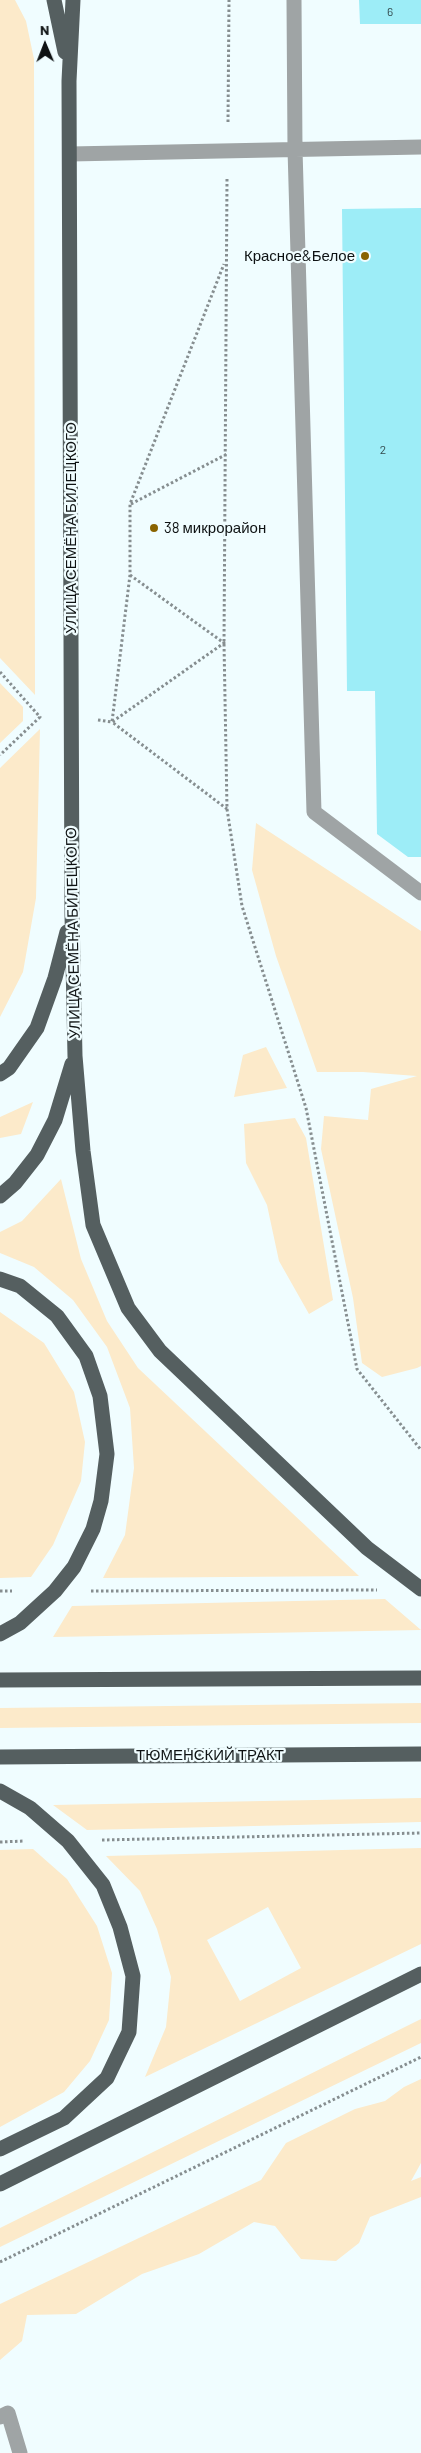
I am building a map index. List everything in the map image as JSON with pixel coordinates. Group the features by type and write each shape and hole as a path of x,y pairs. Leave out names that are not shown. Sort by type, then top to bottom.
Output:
{"main road":[{"path":"54,0 69,80"},
{"name":"УЛИЦА СЕМЁНА БИЛЕЦКОГО","path":"73,0 69,80 72,915 75,1056"},
{"path":"0,1074 10,1068 37,1028 55,978 72,915"},
{"path":"0,1196 16,1184 37,1155 55,1120 75,1056"},
{"path":"75,1056 83,1151 93,1225 128,1308 160,1351 228,1418 367,1548 421,1589"},
{"path":"0,1279 20,1286 57,1316 86,1356 100,1396 107,1454 101,1501 93,1529 74,1567 55,1591 20,1622 0,1634"},
{"path":"0,1680 421,1678"},
{"name":"ТЮМЕНСКИЙ ТРАКТ","path":"0,1757 421,1754"},
{"path":"0,1791 30,1808 68,1841 103,1885 120,1927 133,1976 129,2032 106,2078 64,2118 0,2149"},
{"path":"0,2184 421,1974"}],"lane":[{"path":"294,0 295,149 314,812 421,893"},
{"path":"70,154 421,147"},
{"path":"0,2417 8,2413 20,2453"}],"path":[{"path":"229,0 225,261 227,454 224,643 227,810 242,906 306,1108 357,1369 421,1450"},
{"path":"112,722 130,575 130,504 225,261"},
{"path":"130,504 227,454"},
{"path":"130,575 224,643"},
{"path":"112,722 224,643"},
{"path":"0,672 40,717 0,756"},
{"path":"112,722 227,810"},
{"path":"0,1591 382,1590"},
{"path":"0,1842 421,1834"},
{"path":"0,2262 421,2057"}],"shaded area":[{"path":"0,0 15,0 26,21 34,59 35,695 0,658"},
{"path":"0,683 23,707 23,721 0,743"},
{"path":"40,729 36,898 23,972 0,1017 0,768"},
{"path":"256,823 421,931 421,1366 417,1368 382,1377 362,1363 353,1298 321,1149 324,1116 368,1120 371,1089 417,1076 363,1072 317,1072 276,956 252,870"},
{"path":"266,1047 287,1088 234,1097 243,1055"},
{"path":"33,1102 21,1134 0,1138 0,1117"},
{"path":"295,1118 306,1138 333,1300 309,1314 279,1261 267,1205 246,1163 244,1124"},
{"path":"61,1179 81,1259 107,1321 138,1368 359,1576 103,1578 125,1535 134,1468 130,1408 107,1347 73,1300 34,1267 0,1253 0,1232 22,1221"},
{"path":"0,1312 44,1343 74,1392 85,1442 81,1481 53,1545 31,1577 0,1578"},
{"path":"385,1599 421,1630 53,1637 72,1606"},
{"path":"421,1703 421,1723 0,1728 0,1708"},
{"path":"421,1798 421,1822 87,1830 53,1805"},
{"path":"421,1848 421,1944 145,2077 166,2027 171,1977 157,1929 140,1891 106,1856","holes":["268,1907 301,1968 240,2001 207,1940"]},
{"path":"33,1849 67,1879 97,1926 112,1973 109,2020 90,2061 64,2092 0,2127 0,1850"},
{"path":"421,2019 421,2043 0,2247 0,2228"},
{"path":"421,2079 421,2163 411,2181 421,2177 421,2197 370,2217 359,2243 336,2261 301,2259 275,2226 254,2222 199,2254 142,2274 76,2314 27,2315 22,2341 0,2360 0,2304 261,2180 286,2143 355,2109 385,2101 404,2087"}],"building":[{"path":"359,0 421,0 421,24 360,24"},
{"path":"421,208 421,857 408,857 377,834 375,691 347,691 342,209"}],"place":[{"name":"Красное&Белое","path":"365,256"},
{"name":"38 микрорайон","path":"154,528"}]}
